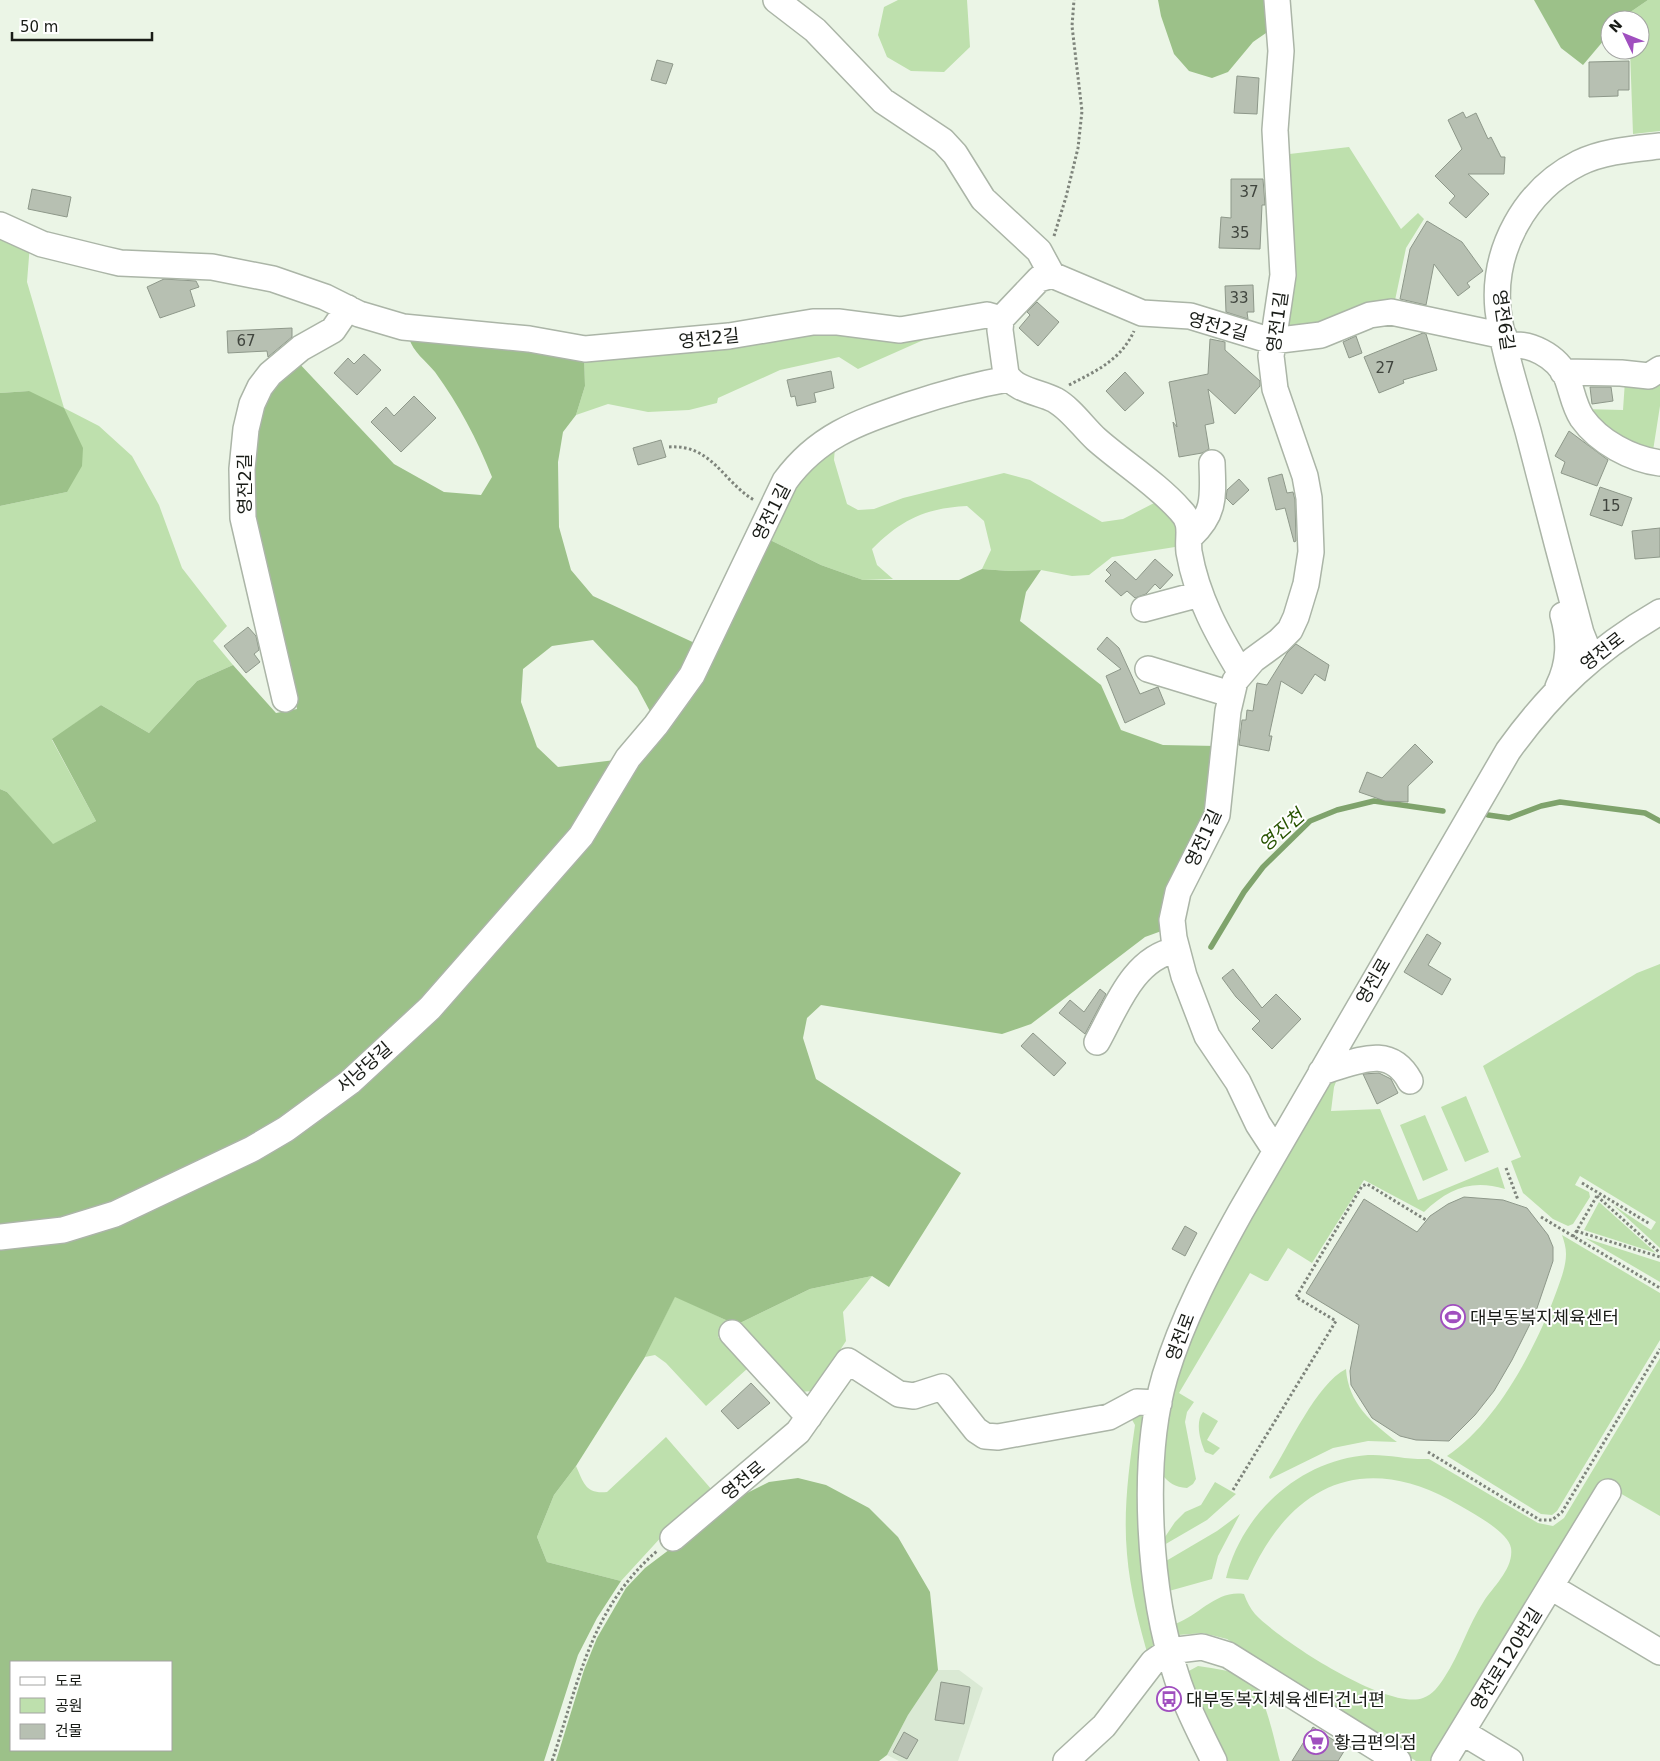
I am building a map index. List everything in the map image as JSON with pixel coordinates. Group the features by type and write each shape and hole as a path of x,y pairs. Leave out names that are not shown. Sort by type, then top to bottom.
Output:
{"street":[{"path":"776,0 815,30 883,101 943,141 955,154 982,199 1039,251 1050,269 1001,319 1003,353 1008,379 1024,388 1056,401 1096,439 1181,510 1190,527 1190,553 1200,594 1236,684"},
{"name":"영전1길","path":"1275,1150 1258,1124 1238,1082 1207,1036 1176,950 1172,920 1178,892 1217,815 1236,684 1290,630 1304,593 1311,552 1312,530 1308,491 1295,444 1275,389 1271,364 1272,341 1283,275 1275,130 1281,51 1277,0"},
{"name":"영전6길","path":"1591,658 1552,527 1505,341 1498,310 1497,285 1503,255 1514,226 1529,203 1551,180 1580,163 1608,154 1660,146"},
{"name":"영전2길","path":"0,225 62,251 120,263 212,267 273,279 310,291 380,322 403,327 529,339 585,349 729,336 812,322 838,322 900,330 987,315 1001,319"},
{"name":"영전2길","path":"1050,269 1142,313 1190,316 1272,341 1321,335 1370,315 1391,312 1533,347 1563,372 1578,411 1586,424 1617,448 1636,458 1660,463"},
{"name":"영전2길","path":"285,699 243,518 242,469 246,429 252,404 260,387 270,374 300,348 333,330 348,308"},
{"path":"1563,372 1621,373 1650,376 1660,369"},
{"name":"영전1길","path":"628,758 656,725 692,675 785,481 797,464 831,437 856,423 950,391 1008,379"},
{"path":"1190,536 1208,517 1211,508 1212,463"},
{"name":"영전6길","path":"1552,527 1552,574 1565,623 1568,649 1564,676 1556,692"},
{"path":"1144,609 1200,594"},
{"name":"영전로","path":"1214,1761 1186,1702 1169,1651 1157,1586 1153,1544 1152,1471 1159,1403 1174,1348 1194,1300 1275,1150 1492,776 1525,728 1556,692 1591,658 1633,628 1660,612"},
{"path":"1148,669 1236,684"},
{"name":"서낭당길","path":"0,1237 63,1230 115,1214 144,1202 252,1149 286,1129 350,1082 430,1008 514,915 581,836 628,758"},
{"path":"1097,1042 1137,972 1157,958 1176,950"},
{"path":"1321,1072 1370,1059 1386,1058 1398,1064 1410,1081"},
{"path":"732,1333 809,1417"},
{"name":"영전로","path":"673,1538 787,1443 809,1417 848,1361 899,1394 914,1396 942,1387 976,1430 985,1436 998,1437 1109,1417 1137,1402 1159,1403"},
{"name":"영전로120번길","path":"1444,1761 1608,1492"},
{"path":"1551,1587 1660,1652"},
{"path":"1066,1761 1104,1726 1154,1662 1169,1651 1202,1647 1228,1655 1398,1761"},
{"path":"1462,1732 1510,1761"}],"path":[{"path":"1050,269 1078,148 1082,111 1072,26 1074,0"},
{"path":"1046,396 1109,364 1120,354 1130,340 1142,313"},
{"path":"670,447 691,448 701,453 713,462 744,494 771,510"},
{"path":"1506,1168 1518,1200"},
{"path":"1582,1183 1650,1224"},
{"path":"1232,1490 1336,1321 1296,1297 1362,1186 1367,1184 1426,1220"},
{"path":"1573,1237 1598,1194"},
{"path":"1598,1194 1660,1253"},
{"path":"1541,1217 1660,1288"},
{"path":"1576,1231 1660,1257"},
{"path":"1428,1452 1540,1520 1552,1520 1562,1512 1660,1349"},
{"path":"552,1761 584,1656 602,1618 625,1584 644,1563 673,1538"}],"shaded area":[{"path":"938,1670 959,1670 983,1688 958,1761 899,1761 887,1755 908,1715"}],"green space":[{"path":"898,0 967,0 970,47 944,72 911,71 887,57 878,35 884,7"},
{"path":"1158,0 1269,0 1270,21 1266,33 1253,42 1228,72 1212,78 1189,71 1174,54 1161,16"},
{"path":"1534,0 1648,0 1633,10 1600,10 1600,45 1583,65 1561,48"},
{"path":"1648,0 1660,0 1660,131 1633,134 1630,60 1650,60 1650,10 1633,10"},
{"path":"1349,147 1401,229 1418,213 1424,219 1406,248 1394,305 1349,320 1284,331 1281,155"},
{"path":"0,230 30,244 27,282 64,408 99,426 132,456 159,505 182,568 227,626 213,641 233,665 197,681 149,733 101,705 52,740 96,821 52,845 7,792 0,789 0,506 67,492 29,391 0,393"},
{"path":"955,326 858,369 839,357 780,370 718,398 717,403 689,410 648,412 608,404 576,415 585,386 584,354 814,329"},
{"path":"409,338 584,354 585,386 576,415 563,432 558,462 559,527 571,570 593,596 699,645 653,717 637,687 593,640 552,646 523,669 521,702 537,747 558,767 615,760 626,770 764,537 821,565 863,580 959,580 982,569 1009,571 1041,570 1026,592 1020,621 1101,685 1121,730 1163,745 1217,746 1216,777 1167,929 1145,937 1031,1024 1002,1034 821,1005 807,1018 803,1038 816,1079 961,1173 889,1287 872,1276 810,1289 740,1323 728,1321 675,1297 645,1357 576,1466 554,1495 537,1537 547,1562 621,1581 597,1618 578,1655 544,1761 0,1761 0,789 7,792 53,844 96,821 52,739 101,705 149,733 197,681 233,665 276,713 297,709 278,626 250,524 255,408 296,360 394,464 444,492 481,495 492,477 480,449 452,397 435,372 417,352"},
{"path":"1625,381 1660,383 1660,406 1652,457 1636,452 1582,409 1623,410"},
{"path":"29,391 64,408 83,448 82,466 67,492 0,506 0,393"},
{"path":"835,447 834,460 847,504 858,510 874,509 903,498 1004,473 1030,480 1102,522 1123,519 1160,500 1178,517 1182,538 1175,547 1112,557 1089,575 1072,576 1041,570 1009,571 982,569 991,550 984,521 967,506 952,507 915,517 893,530 872,549 877,565 893,579 863,580 821,565 764,537 790,483"},
{"path":"1660,964 1660,1248 1613,1205 1651,1230 1656,1222 1580,1176 1575,1185 1589,1192 1590,1197 1573,1224 1568,1226 1553,1219 1523,1193 1511,1161 1521,1157 1483,1066 1637,973"},
{"path":"1333,1071 1339,1074 1334,1087 1331,1111 1380,1109 1418,1200 1498,1167 1505,1189 1482,1185 1462,1188 1443,1197 1424,1212 1364,1180 1312,1263 1288,1248 1268,1281 1250,1273 1179,1393 1194,1402 1187,1412 1185,1422 1196,1479 1187,1488 1175,1486 1162,1474 1171,1399 1180,1363 1210,1288"},
{"path":"1466,1096 1489,1152 1465,1162 1441,1107"},
{"path":"1425,1115 1448,1170 1423,1181 1400,1125"},
{"path":"1599,1202 1656,1253 1584,1230"},
{"path":"1562,1235 1660,1293 1660,1340 1557,1511 1552,1515 1541,1514 1447,1456 1465,1442 1499,1404 1527,1358 1549,1312 1563,1272 1566,1254"},
{"path":"1585,1238 1660,1262 1660,1282"},
{"path":"872,1276 843,1312 846,1341 813,1391 800,1392 740,1323 810,1289"},
{"path":"675,1296 728,1321 718,1337 748,1368 706,1406 666,1363 655,1355 645,1357"},
{"path":"1660,1358 1660,1516 1618,1492 1432,1761 1416,1761 1227,1639 1203,1633 1178,1635 1175,1624 1216,1599 1234,1594 1244,1594 1253,1612 1268,1626 1286,1640 1335,1671 1385,1694 1407,1699 1426,1697 1435,1690 1444,1678 1478,1610 1506,1570 1511,1555 1511,1548 1502,1534 1485,1521 1450,1500 1416,1485 1385,1479 1356,1480 1329,1488 1305,1502 1283,1522 1264,1549 1248,1580 1226,1578 1234,1554 1245,1532 1260,1512 1297,1479 1319,1467 1343,1459 1368,1455 1429,1459 1538,1523 1553,1526 1564,1518"},
{"path":"1346,1369 1351,1392 1356,1402 1370,1420 1397,1442 1368,1441 1333,1448 1270,1479 1269,1477 1313,1402 1335,1377"},
{"path":"1203,1412 1218,1421 1207,1440 1220,1448 1213,1455 1205,1452 1200,1437 1199,1421"},
{"path":"1139,1415 1146,1417 1157,1641 1149,1659 1133,1594 1128,1567 1126,1538 1127,1489 1135,1425 1131,1418"},
{"path":"666,1437 712,1490 664,1534 621,1581 547,1562 537,1537 554,1495 576,1466 584,1483 590,1489 607,1492"},
{"path":"798,1478 826,1485 869,1508 898,1537 930,1592 938,1670 908,1715 887,1755 879,1761 556,1761 584,1670 597,1638 626,1588 645,1568 739,1497 769,1482"},
{"path":"1215,1482 1236,1494 1207,1520 1164,1545 1165,1537 1175,1522 1185,1512 1201,1505"},
{"path":"1240,1514 1218,1556 1212,1579 1169,1591 1166,1561 1217,1531"},
{"path":"1198,1666 1238,1674 1256,1687 1265,1707 1280,1761 1228,1761 1187,1672"}],"building":[{"path":"657,60 673,64 666,84 651,80"},
{"path":"1629,61 1629,90 1618,90 1618,96 1589,97 1589,62"},
{"path":"1237,76 1259,78 1257,114 1234,113"},
{"path":"1463,112 1466,118 1476,113 1488,139 1491,137 1501,157 1505,157 1504,174 1468,174 1489,194 1466,218 1449,203 1455,196 1435,176 1462,149 1448,120"},
{"path":"1231,179 1263,179 1265,205 1262,205 1260,249 1219,248 1221,217 1231,218"},
{"path":"32,189 71,197 67,217 28,209"},
{"path":"1427,221 1462,242 1483,271 1467,283 1470,287 1458,296 1434,264 1426,305 1400,299 1410,249"},
{"path":"164,279 196,281 199,287 190,290 195,306 160,318 147,287"},
{"path":"1253,285 1254,312 1247,312 1248,319 1226,312 1225,286"},
{"path":"1037,302 1059,322 1038,346 1019,328 1030,315 1027,312"},
{"path":"292,328 292,337 268,357 267,351 228,353 227,331"},
{"path":"1423,333 1426,334 1437,370 1403,380 1404,383 1379,393 1364,357"},
{"path":"1356,336 1362,353 1349,358 1343,342"},
{"path":"1210,339 1225,342 1225,350 1260,381 1260,386 1235,414 1208,389 1214,423 1205,425 1209,449 1202,453 1179,457 1173,422 1177,427 1169,382 1208,374"},
{"path":"364,354 381,370 357,395 334,373 348,358 354,364"},
{"path":"831,371 834,388 814,393 816,402 797,406 795,396 791,397 787,380"},
{"path":"1125,372 1144,393 1125,411 1106,391"},
{"path":"1590,387 1611,387 1613,401 1592,404"},
{"path":"414,396 436,418 401,452 371,422 386,407 394,416"},
{"path":"1569,431 1608,460 1597,486 1561,473 1565,462 1555,456"},
{"path":"661,440 666,457 638,465 633,448"},
{"path":"1282,474 1287,493 1293,492 1295,500 1296,541 1294,542 1285,508 1276,510 1268,478"},
{"path":"1239,479 1249,490 1233,505 1226,498 1227,490"},
{"path":"1600,487 1632,498 1622,526 1590,515"},
{"path":"1660,528 1660,557 1635,559 1632,531"},
{"path":"1155,559 1173,575 1160,589 1155,584 1146,594 1135,598 1127,591 1121,596 1105,581 1111,575 1106,570 1115,561 1136,580"},
{"path":"248,627 256,636 259,650 254,654 260,662 246,673 224,646"},
{"path":"1107,637 1119,648 1140,694 1158,687 1165,704 1125,723 1106,676 1121,669 1097,649"},
{"path":"1296,644 1329,665 1325,681 1315,674 1302,694 1281,681 1269,736 1272,736 1269,751 1239,745 1242,720 1246,720 1247,710 1253,711 1257,683 1267,685 1287,653"},
{"path":"1415,744 1433,762 1408,786 1408,802 1385,801 1359,792 1367,772 1382,778"},
{"path":"1427,934 1441,943 1428,965 1451,979 1442,995 1404,972"},
{"path":"1233,969 1262,1008 1276,994 1301,1019 1272,1049 1252,1029 1260,1021 1236,997 1222,978"},
{"path":"1100,989 1106,994 1085,1034 1059,1013 1070,1000 1084,1012"},
{"path":"1033,1033 1066,1063 1054,1076 1021,1046"},
{"path":"1379,1073 1391,1079 1398,1093 1377,1104 1363,1074"},
{"path":"1464,1197 1503,1200 1527,1208 1548,1235 1553,1247 1553,1261 1535,1314 1494,1391 1475,1415 1449,1441 1416,1440 1400,1436 1372,1418 1351,1385 1350,1371 1359,1325 1306,1293 1364,1199 1417,1232 1430,1216 1448,1204"},
{"path":"1185,1226 1197,1233 1185,1256 1172,1249"},
{"path":"751,1383 770,1403 738,1429 721,1411"},
{"path":"941,1682 970,1687 964,1724 935,1720"},
{"path":"1313,1727 1346,1748 1338,1761 1292,1761"},
{"path":"904,1732 918,1740 907,1759 893,1752"}],"waterway":[{"name":"영진천","path":"1211,947 1244,892 1263,867 1310,821 1337,810 1374,801 1443,811"},
{"name":"영진천","path":"1488,815 1509,818 1541,806 1560,802 1645,813 1660,821"}],"place":[{"name":"대부동복지체육센터","path":"1453,1317"},
{"name":"대부동복지체육센터건너편","path":"1169,1699"},
{"name":"황금편의점","path":"1316,1742"}]}
